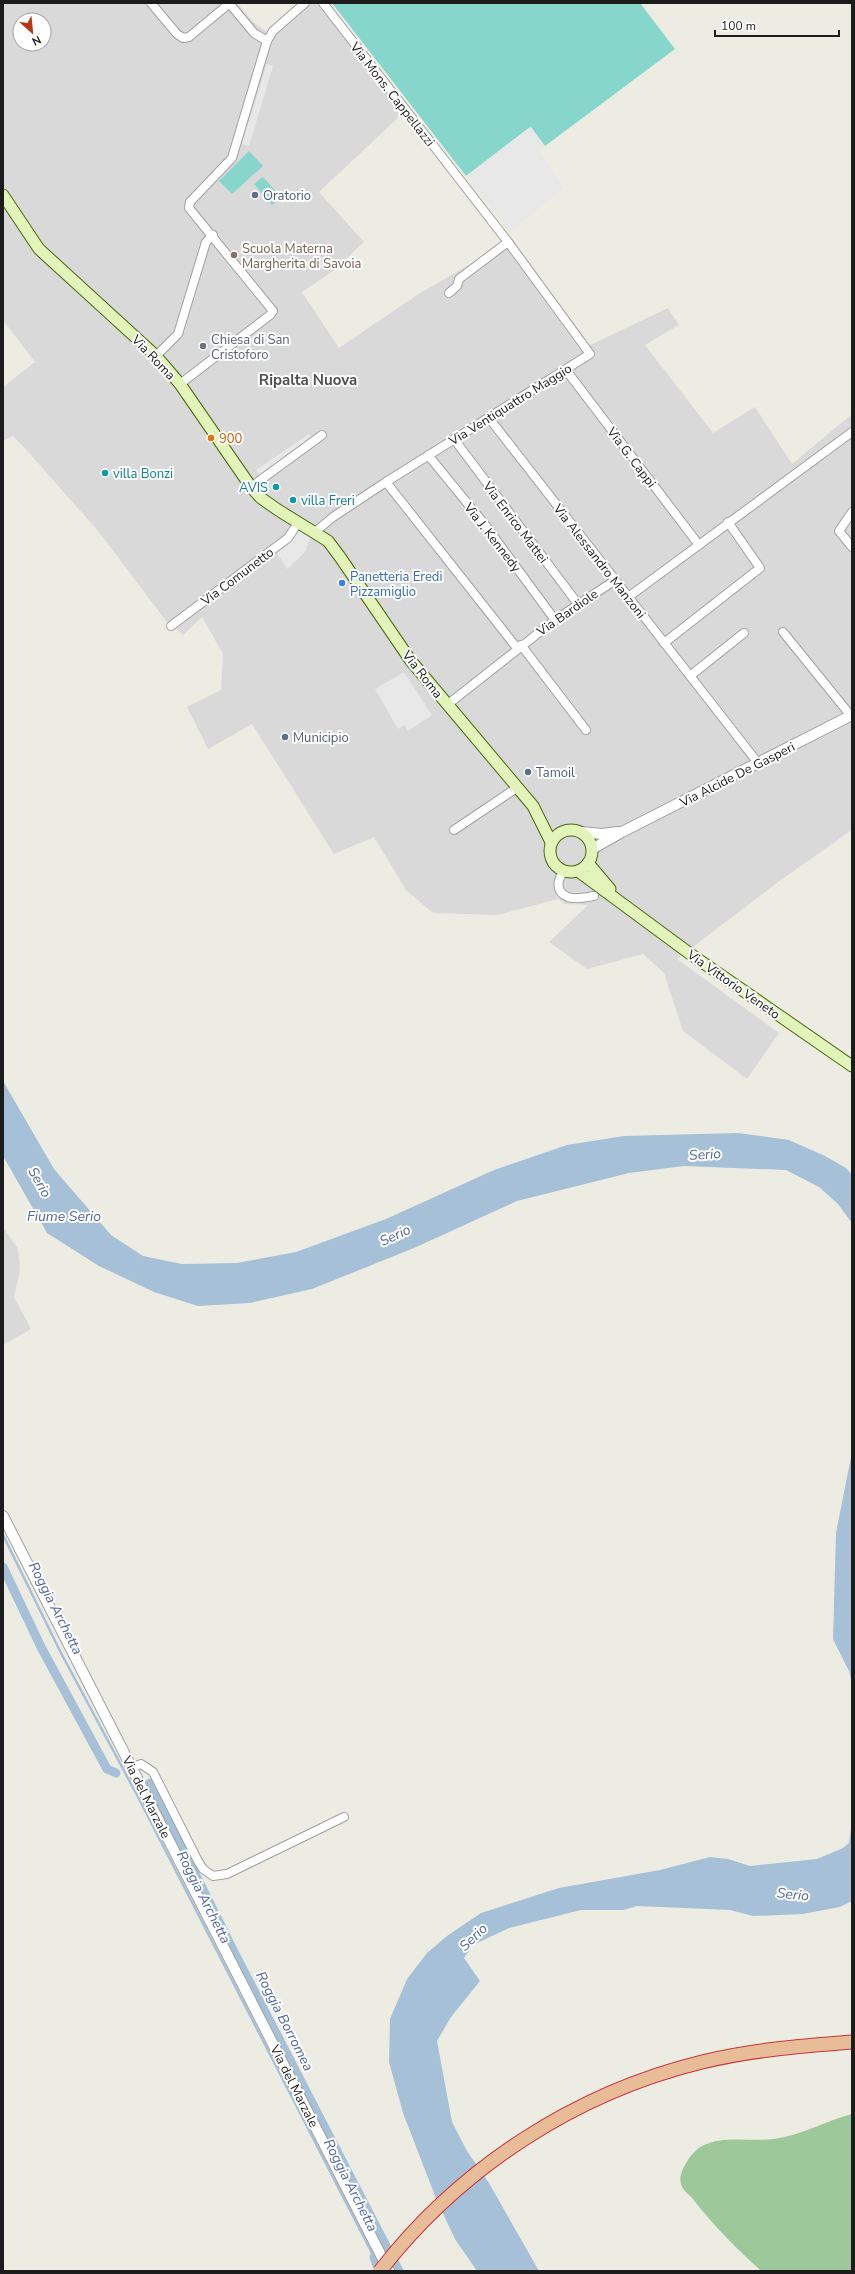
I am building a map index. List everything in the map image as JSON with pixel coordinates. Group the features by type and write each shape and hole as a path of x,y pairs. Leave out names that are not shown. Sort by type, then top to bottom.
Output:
{"highway":[{"path":"380,2271 462,2184 520,2141 583,2106 624,2088 702,2062 784,2047 852,2042"}],"main road":[{"name":"Via Roma","path":"3,195 39,249 156,356 180,384 251,487 261,498 328,541 411,661 518,787 537,812"},
{"path":"537,812 561,832"},
{"path":"537,812 551,842"},
{"path":"578,871 588,863 592,849 587,837 581,832 574,830 561,832 551,842 549,849 553,863 564,871 578,871 618,899"},
{"path":"588,863 618,899"},
{"name":"Via Vittorio Veneto","path":"618,899 684,949 852,1066"}],"street":[{"path":"151,3 177,34 183,38 189,37 230,3 254,33 267,41"},
{"path":"180,384 270,315 273,311 213,235 189,208 190,202 232,158 267,41 273,30 305,3"},
{"name":"Via Mons. Cappellazzi","path":"323,3 464,184"},
{"name":"Via Ventiquattro Maggio","path":"315,532 333,517 386,482 590,354 464,184"},
{"path":"156,356 178,334 185,306 206,242 213,235"},
{"path":"449,293 457,286 458,279 508,242"},
{"name":"Via G. Cappi","path":"566,370 699,545"},
{"name":"Via Alessandro Manzoni","path":"489,418 627,598 758,763"},
{"path":"627,598 852,432"},
{"path":"251,487 322,435"},
{"name":"Via Enrico Mattei","path":"454,439 578,604"},
{"name":"Via J. Kennedy","path":"428,455 486,526 555,620"},
{"path":"386,482 586,730"},
{"path":"852,512 839,531 852,548"},
{"path":"664,643 760,568 728,522"},
{"name":"Via Comunetto","path":"170,626 288,538 298,523"},
{"name":"Via Bardiole","path":"447,705 555,620 614,581"},
{"name":"Via Alcide De Gasperi","path":"592,849 622,832 851,715 783,632"},
{"path":"690,676 744,633"},
{"path":"454,830 518,787"},
{"name":"Via Alcide De Gasperi","path":"581,832 602,834 622,832"},
{"path":"564,871 558,878 558,887 564,894 569,898 594,896"},
{"name":"Via del Marzale","path":"3,1516 389,2271"},
{"path":"132,1767 141,1764 153,1772 198,1861 203,1869 213,1876 227,1874 344,1817"}],"shaded area":[{"path":"3,3 237,3 253,22 273,36 311,3 319,3 402,114 319,192 364,242 333,271 302,292 339,348 420,293 504,245 580,350 668,308 679,325 645,345 713,433 755,407 792,464 852,414 852,830 778,882 677,959 779,1033 747,1079 683,1031 664,973 643,954 587,969 549,942 588,905 565,904 558,899 498,915 433,913 406,890 374,837 334,854 252,724 208,749 187,707 221,690 223,654 202,617 183,635 166,621 99,532 22,445 13,436 3,441 3,387 35,362 3,320"},
{"path":"332,3 640,3 675,49 545,146 530,127 466,176"},
{"path":"267,64 273,66 249,146 242,144"},
{"path":"531,127 545,146 539,151 564,188 510,232 466,176"},
{"path":"249,151 263,166 232,194 219,181"},
{"path":"263,177 281,197 272,205 254,184"},
{"path":"309,434 312,439 259,475 256,470"},
{"path":"298,530 311,537 306,548 307,550 287,569 277,553 290,541"},
{"path":"404,672 432,715 408,731 405,725 398,729 375,689"},
{"path":"3,1227 18,1249 20,1270 14,1297 31,1329 3,1345"}],"green space":[{"path":"852,2114 852,2271 761,2271 716,2227 682,2186 680,2179 683,2168 694,2152 702,2146 728,2140 765,2140 784,2137"}],"water":[{"name":"Fiume Serio","path":"3,1081 54,1169 111,1235 143,1256 182,1264 237,1263 296,1252 386,1219 494,1170 567,1145 624,1136 738,1133 789,1140 825,1156 846,1168 852,1175 852,1223 838,1204 819,1187 786,1170 684,1166 629,1173 517,1201 414,1248 312,1289 250,1303 198,1306 154,1292 99,1266 47,1233 3,1156"},
{"path":"852,1452 852,1683 849,1671 833,1639 836,1533"},
{"name":"Serio","path":"852,1821 852,1901 840,1907 803,1914 753,1916 730,1910 637,1906 623,1910 581,1910 509,1928 473,1945 464,1958 480,1981 451,2017 437,2041 452,2122 467,2151 489,2183 539,2271 477,2271 455,2239 437,2201 403,2113 389,2062 390,2019 407,1979 427,1953 447,1936 481,1913 559,1888 660,1870 710,1857 728,1859 750,1866 817,1859 843,1848 849,1843"}],"waterway":[{"name":"Roggia Archetta","path":"3,1535 61,1653 137,1795 374,2257"},
{"name":"Roggia Borromea","path":"3,1567 41,1647 107,1769 116,1773"},
{"name":"Roggia Borromea","path":"150,1783 233,1950 399,2271"},
{"name":"Roggia Archetta","path":"374,2257 379,2271"}],"place":[{"name":"Oratorio","path":"255,195"},
{"name":"Scuola Materna Margherita di Savoia","path":"234,255"},
{"name":"Chiesa di San Cristoforo","path":"203,346"},
{"name":"900","path":"211,438"},
{"name":"villa Bonzi","path":"105,473"},
{"name":"AVIS","path":"276,487"},
{"name":"villa Freri","path":"293,500"},
{"name":"Panetteria Eredi Pizzamiglio","path":"342,583"},
{"name":"Municipio","path":"285,737"},
{"name":"Tamoil","path":"528,772"}],"district":[{"name":"Ripalta Nuova","path":"308,380"}]}
